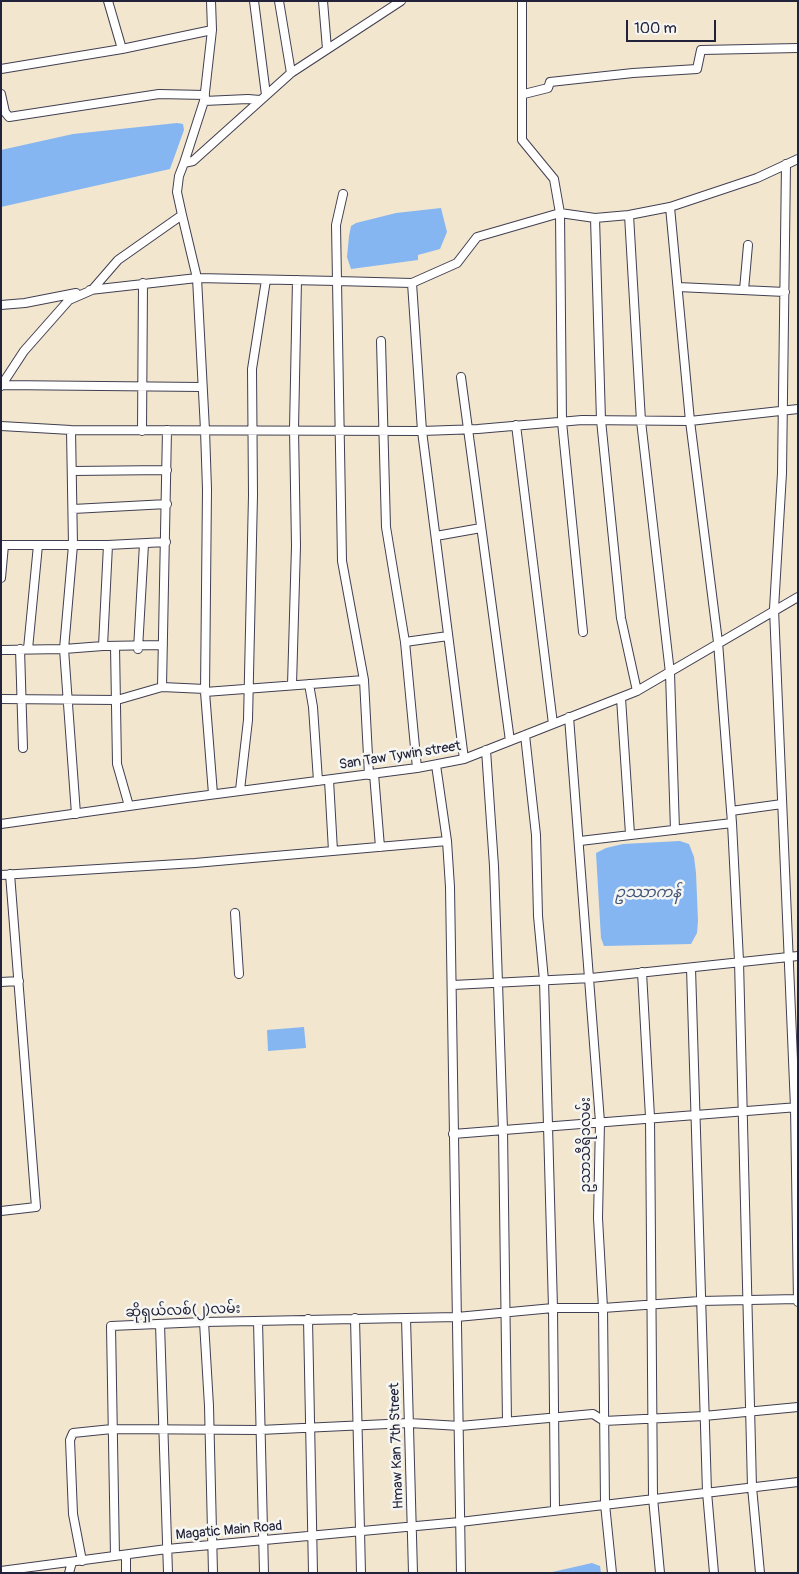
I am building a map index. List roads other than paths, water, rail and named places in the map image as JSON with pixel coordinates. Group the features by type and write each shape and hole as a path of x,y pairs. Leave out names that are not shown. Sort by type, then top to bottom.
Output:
{"street":[{"path":"108,1 122,48"},
{"path":"211,1 212,30 204,98 179,176 178,192 197,278 207,489 205,690 213,794"},
{"path":"254,1 263,98"},
{"path":"279,1 291,73"},
{"path":"323,1 327,49"},
{"path":"184,163 193,161 291,73 401,1"},
{"path":"522,1 524,94 522,140 554,180 560,213 562,422 583,632"},
{"path":"1,69 212,30"},
{"path":"524,94 548,88 550,82 633,73 697,69 701,50 798,48"},
{"path":"1,94 5,118 158,94 204,98 263,98"},
{"path":"1,305 25,303 92,290 142,283 197,278 412,283 457,263 477,237 560,213 595,218 629,215 670,207 757,178 798,159"},
{"path":"786,164 784,411 774,609 788,957 795,1056 798,1300"},
{"path":"343,194 336,225 342,561 364,680 380,846"},
{"path":"670,207 690,421 718,642 732,823 739,961 752,1487 760,1573"},
{"path":"2,386 24,351 67,301 92,290 118,260 182,215"},
{"path":"629,215 641,421 670,673 675,830"},
{"path":"595,218 602,420 621,618 637,690"},
{"path":"744,290 748,245"},
{"path":"240,790 248,720 252,368 266,280"},
{"path":"292,685 296,546 294,430 297,280"},
{"path":"142,283 142,431"},
{"path":"412,283 422,432 464,759"},
{"path":"678,287 785,292"},
{"path":"381,341 386,527 405,642 417,768"},
{"path":"461,377 510,741"},
{"path":"2,386 202,387"},
{"path":"1,426 71,430 339,430 422,432 602,420 690,421 798,410"},
{"path":"516,425 553,724"},
{"path":"71,430 73,545 64,650 76,814"},
{"path":"162,687 167,430"},
{"path":"72,471 167,470"},
{"path":"73,509 167,504"},
{"path":"436,536 481,528"},
{"path":"1,578 2,545 108,545 166,542"},
{"path":"138,649 144,544"},
{"path":"103,646 108,545"},
{"path":"28,649 38,546"},
{"name":"San Taw Tywin street","path":"1,824 240,790 417,768 464,759 621,698 670,673 718,642 798,597"},
{"path":"405,642 448,636"},
{"path":"1,650 64,650 103,646 138,649 164,645"},
{"path":"115,646 117,764 129,806"},
{"path":"20,649 23,748"},
{"path":"1,699 69,698 116,700 162,687 248,690 364,680"},
{"path":"308,684 313,707 318,781"},
{"path":"621,698 630,834"},
{"name":"ဥသာသီရိ၁လမ်း","path":"569,717 591,978 600,1122 598,1218 603,1308 605,1504 612,1573"},
{"path":"525,735 536,835 538,916 544,980 553,1308 555,1510"},
{"path":"486,750 494,866 503,1130 504,1314 507,1422"},
{"path":"436,765 447,841 453,985 453,1134 460,1426 461,1573"},
{"path":"329,780 333,851"},
{"path":"731,812 782,804"},
{"path":"580,841 732,823"},
{"path":"1,875 447,841"},
{"path":"1,1211 36,1207 20,981 10,874"},
{"path":"235,913 239,974"},
{"path":"453,985 591,978 798,956"},
{"path":"691,968 704,1416 707,1492 714,1573"},
{"path":"642,972 650,1117 653,1498 660,1573"},
{"path":"1,982 20,981"},
{"path":"453,1134 796,1107"},
{"name":"ဆိုရှယ်လစ်(၂)လမ်း","path":"115,1556 111,1326 258,1320 457,1317 553,1308 603,1308 700,1300 798,1300"},
{"path":"355,1318 361,1573"},
{"name":"Hmaw Kan 7th Street","path":"406,1318 413,1573"},
{"path":"308,1319 313,1573"},
{"path":"258,1320 264,1573"},
{"path":"204,1322 210,1428 213,1573"},
{"path":"160,1324 168,1573"},
{"path":"82,1561 73,1514 71,1435 76,1432 112,1429 210,1428 260,1430 409,1423 460,1426 593,1414 604,1421 704,1416 798,1407"},
{"name":"Magatic Main Road","path":"1,1572 167,1549 460,1522 798,1482"},
{"path":"126,1555 126,1573"},
{"path":"69,1573 72,1562"}],"water":[{"path":"177,123 183,124 184,130 170,169 1,207 1,150 73,134"},
{"path":"441,208 447,232 440,249 418,255 418,260 351,269 347,257 351,226 396,213"},
{"name":"ဥဿာကန်","path":"680,841 689,844 694,857 696,873 698,921 697,933 691,944 604,946 601,938 596,853 606,848 623,844"},
{"path":"304,1027 306,1048 268,1051 267,1030"},
{"path":"592,1563 600,1566 601,1573 548,1573"}]}
